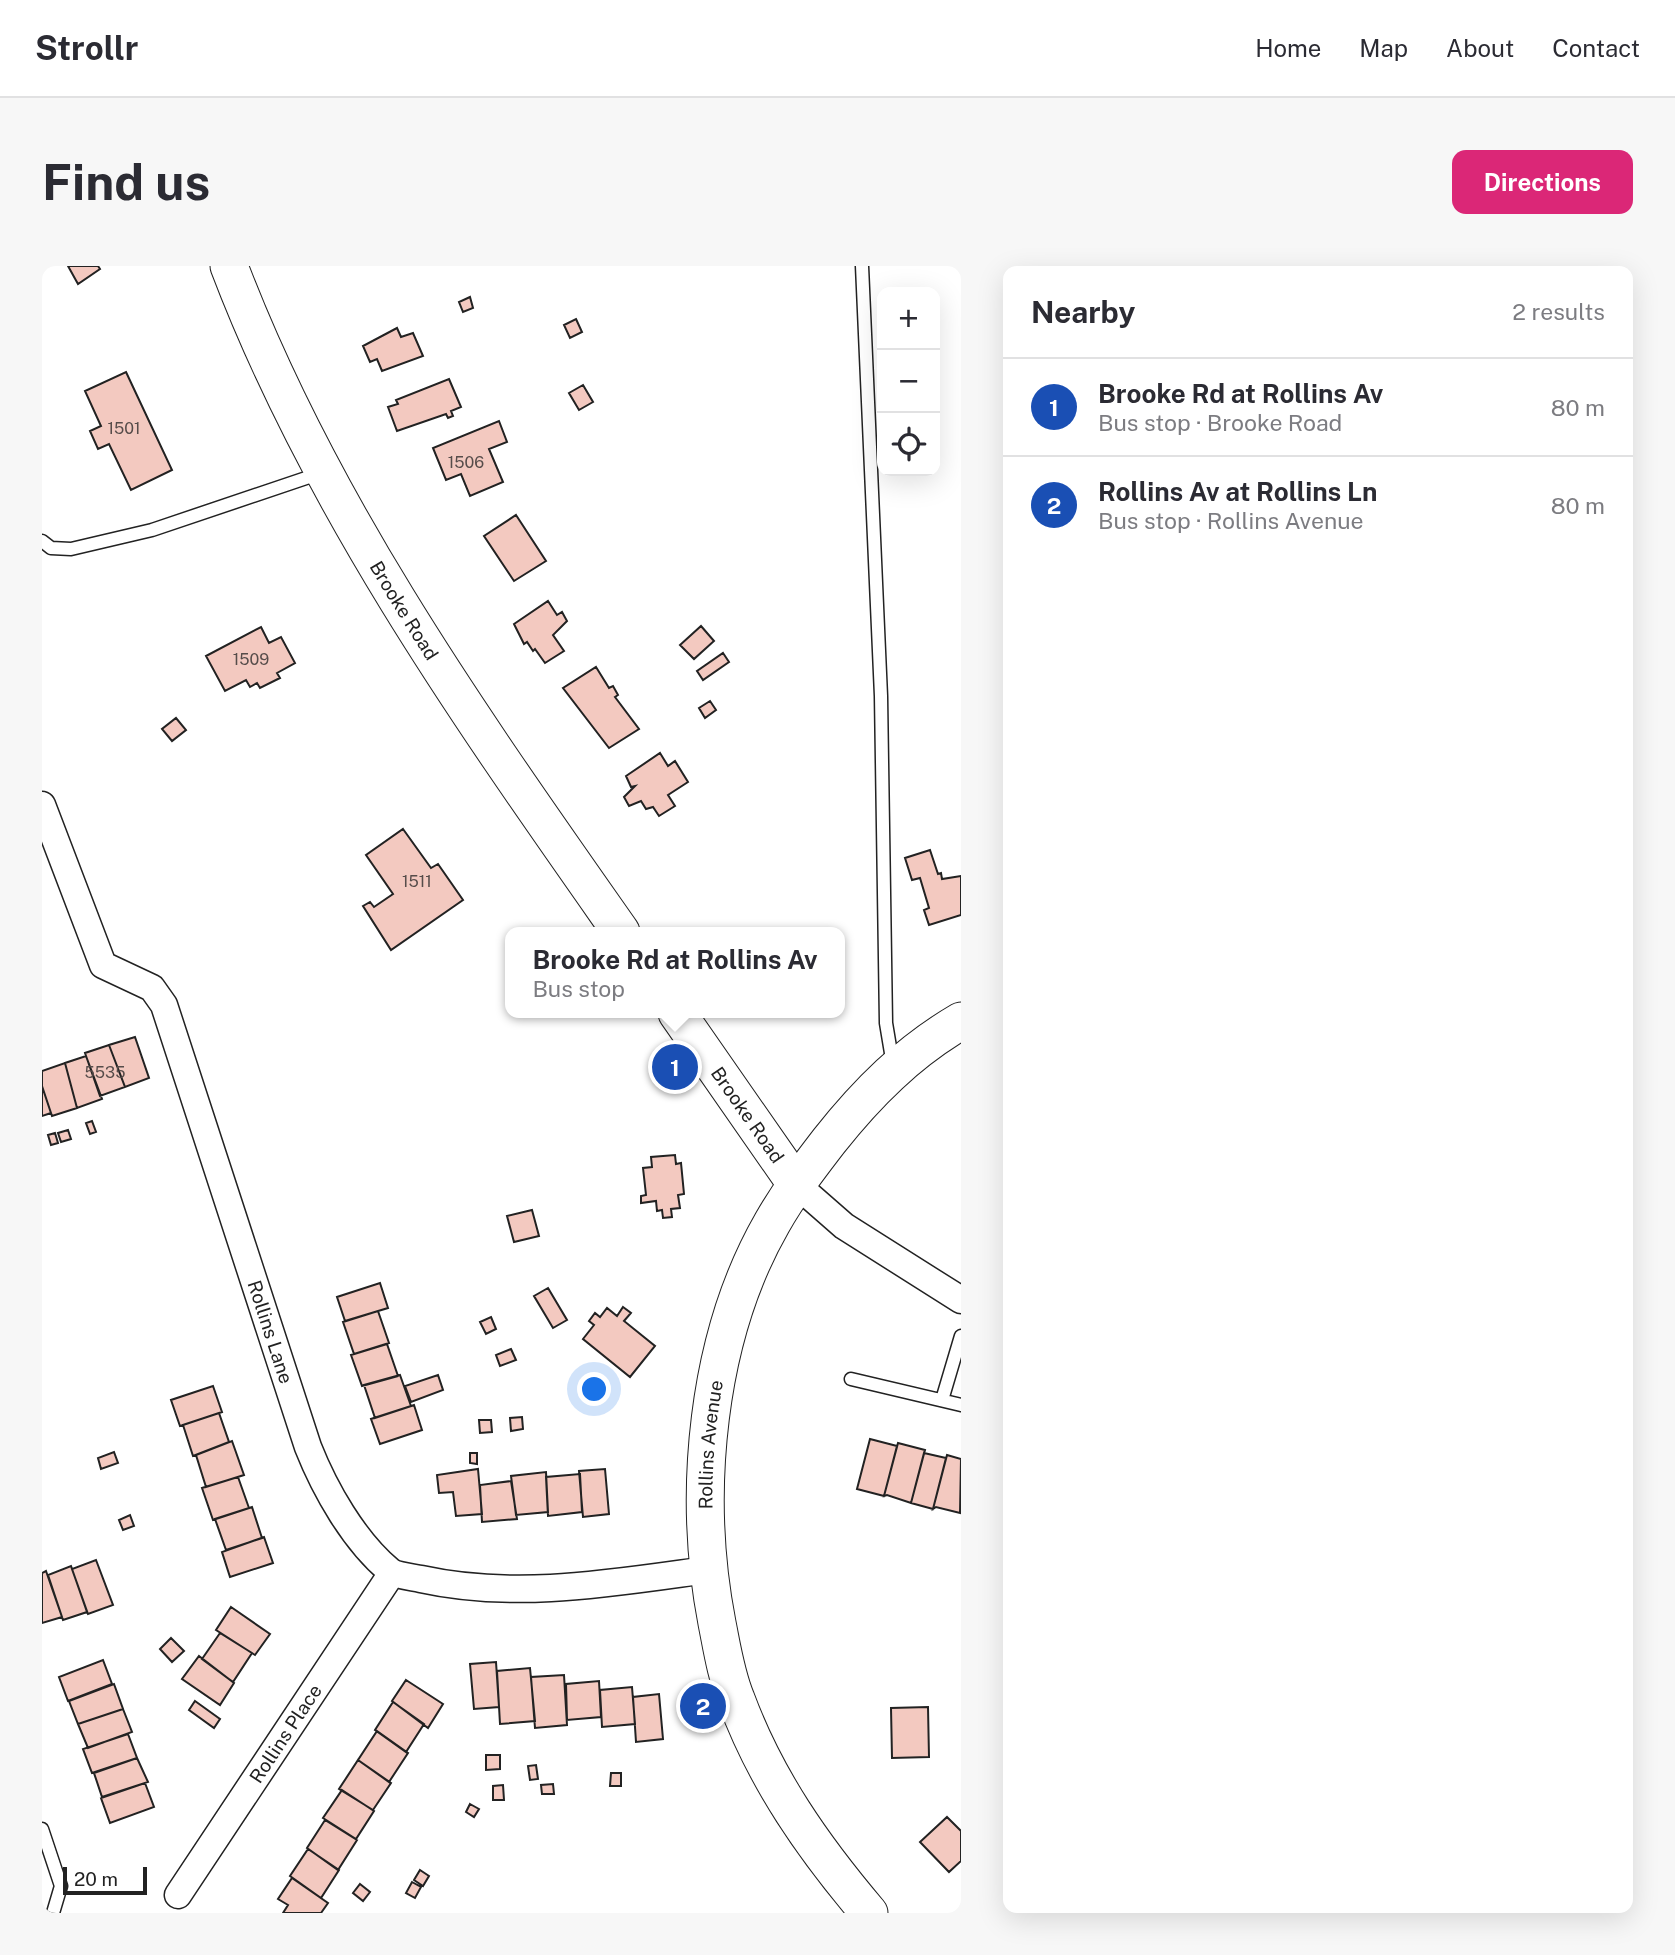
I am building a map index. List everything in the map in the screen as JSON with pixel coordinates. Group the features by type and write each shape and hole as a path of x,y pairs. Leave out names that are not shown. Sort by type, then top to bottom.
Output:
{"street":[{"name":"Brooke Road","path":"229,266 277,379 375,565 421,638 618,927"},
{"name":"Rollins Lane","path":"42,805 103,965 152,988 164,1004 321,1479 357,1533 392,1573"},
{"name":"Brooke Road","path":"680,1018 796,1184"},
{"name":"Rollins Avenue","path":"869,1913 824,1860 786,1804 758,1755 732,1686 707,1570 706,1450 719,1374 742,1290 759,1247 796,1184 873,1088 894,1069 961,1021"},
{"path":"796,1184 844,1226 961,1300"},
{"path":"392,1573 472,1589 516,1590 594,1585 707,1570"},
{"name":"Rollins Place","path":"178,1895 392,1573"}],"lane":[{"path":"862,266 881,696 886,1023 894,1069"},
{"path":"42,541 51,548 71,550 152,530 324,472"},
{"path":"942,1401 961,1336"},
{"path":"852,1379 961,1405"},
{"path":"42,1829 61,1886 53,1913"}],"building":[{"path":"68,266 98,266 100,269 78,284"},
{"path":"470,297 473,308 463,312 459,302"},
{"path":"576,319 582,332 570,338 564,325"},
{"path":"397,328 401,337 413,333 423,356 382,371 377,359 370,362 363,346"},
{"path":"126,372 172,470 131,490 109,444 98,449 90,431 101,426 85,391"},
{"path":"449,379 461,407 451,411 453,416 448,418 446,414 397,431 388,407 398,404 396,400"},
{"path":"583,385 593,402 579,410 569,393"},
{"path":"499,421 507,442 489,449 503,482 470,496 461,474 446,480 433,448"},
{"path":"516,515 546,561 514,581 484,536"},
{"path":"548,601 557,615 562,612 567,621 553,635 564,651 545,663 535,649 533,651 527,642 524,644 514,624"},
{"path":"701,626 714,641 694,659 680,645"},
{"path":"261,627 269,643 281,637 295,663 277,673 280,678 260,688 257,683 250,687 246,680 225,691 206,656"},
{"path":"723,653 729,662 703,680 697,671"},
{"path":"596,667 609,688 613,686 618,695 615,697 639,729 609,748 563,688"},
{"path":"710,701 716,710 705,718 699,708"},
{"path":"176,718 186,730 172,741 162,729"},
{"path":"660,753 668,766 675,761 688,782 668,795 675,806 659,816 653,807 646,809 641,801 629,806 624,797 635,786 631,787 626,776"},
{"path":"403,829 431,868 438,864 463,900 391,950 363,906 370,902 374,907 393,894 366,855"},
{"path":"930,850 942,879 961,876 961,915 929,925 924,910 929,908 920,878 912,880 905,858"},
{"path":"135,1037 149,1078 125,1087 109,1045"},
{"path":"109,1045 125,1087 100,1096 85,1053"},
{"path":"86,1056 102,1099 77,1108 65,1063"},
{"path":"65,1063 77,1108 52,1116 42,1086 42,1071"},
{"path":"42,1086 51,1113 42,1116"},
{"path":"92,1121 96,1132 90,1134 86,1123"},
{"path":"68,1130 71,1139 61,1142 58,1133"},
{"path":"55,1133 58,1143 51,1145 48,1135"},
{"path":"675,1155 676,1164 681,1163 684,1194 678,1195 680,1208 671,1209 672,1217 663,1218 662,1210 657,1211 656,1201 641,1203 641,1196 646,1195 643,1168 652,1167 651,1157"},
{"path":"532,1210 539,1236 514,1242 507,1216"},
{"path":"380,1283 388,1308 345,1321 337,1297"},
{"path":"548,1288 567,1320 553,1328 534,1296"},
{"path":"623,1307 631,1313 624,1321 655,1346 630,1377 583,1339 594,1325 589,1321 595,1313 600,1317 607,1308 617,1316"},
{"path":"378,1311 389,1343 354,1354 343,1322"},
{"path":"491,1317 496,1329 486,1334 480,1322"},
{"path":"387,1344 398,1376 362,1386 351,1355"},
{"path":"511,1349 516,1360 500,1366 496,1355"},
{"path":"400,1375 411,1406 375,1418 364,1385"},
{"path":"438,1375 443,1390 411,1402 405,1386"},
{"path":"213,1386 222,1412 180,1426 171,1400"},
{"path":"414,1405 422,1430 380,1444 371,1419"},
{"path":"219,1413 229,1442 193,1456 183,1425"},
{"path":"522,1417 523,1429 511,1431 510,1418"},
{"path":"479,1420 491,1420 492,1432 480,1433"},
{"path":"870,1439 897,1446 884,1496 857,1489"},
{"path":"232,1441 244,1475 206,1487 196,1455"},
{"path":"898,1443 925,1450 911,1503 884,1496"},
{"path":"114,1452 118,1463 101,1469 98,1458"},
{"path":"470,1453 477,1453 477,1464 470,1463"},
{"path":"924,1453 946,1458 933,1509 911,1503"},
{"path":"947,1455 961,1459 960,1513 936,1507 933,1509"},
{"path":"478,1469 482,1514 456,1516 453,1492 439,1493 437,1475"},
{"path":"605,1469 609,1514 583,1517 579,1471"},
{"path":"546,1472 548,1512 516,1515 511,1476"},
{"path":"580,1474 582,1512 548,1516 546,1477"},
{"path":"238,1477 249,1508 213,1520 202,1488"},
{"path":"511,1481 517,1519 482,1522 480,1485"},
{"path":"252,1507 262,1538 226,1550 215,1519"},
{"path":"130,1515 134,1526 123,1530 119,1520"},
{"path":"264,1537 273,1563 230,1577 222,1552"},
{"path":"96,1560 113,1605 88,1614 72,1569"},
{"path":"71,1566 87,1612 63,1620 48,1575"},
{"path":"46,1571 62,1617 42,1623 42,1573"},
{"path":"231,1607 270,1634 255,1655 216,1630"},
{"path":"220,1633 252,1653 233,1682 202,1659"},
{"path":"171,1638 184,1651 172,1662 160,1649"},
{"path":"199,1656 234,1683 220,1705 182,1679"},
{"path":"103,1660 112,1684 68,1701 59,1677"},
{"path":"496,1662 499,1707 474,1709 470,1664"},
{"path":"530,1668 535,1721 500,1724 497,1671"},
{"path":"564,1675 567,1725 535,1728 531,1677"},
{"path":"406,1680 443,1704 428,1728 392,1701"},
{"path":"599,1681 601,1717 567,1720 566,1684"},
{"path":"114,1684 123,1709 78,1724 69,1701"},
{"path":"632,1687 635,1724 602,1727 600,1690"},
{"path":"659,1694 663,1739 636,1742 633,1697"},
{"path":"195,1701 220,1719 214,1728 189,1710"},
{"path":"393,1702 424,1724 406,1752 375,1730"},
{"path":"928,1707 929,1757 892,1758 891,1708"},
{"path":"123,1709 132,1732 88,1748 78,1724"},
{"path":"377,1731 408,1753 389,1782 358,1760"},
{"path":"128,1734 137,1758 92,1773 83,1749"},
{"path":"486,1755 500,1755 500,1769 486,1770"},
{"path":"137,1758 148,1782 102,1797 94,1773"},
{"path":"358,1760 391,1783 373,1810 339,1789"},
{"path":"536,1765 538,1779 530,1780 528,1766"},
{"path":"611,1773 621,1773 621,1786 610,1786"},
{"path":"145,1783 154,1807 110,1823 101,1798"},
{"path":"553,1784 554,1794 542,1794 541,1785"},
{"path":"503,1785 504,1800 493,1800 493,1786"},
{"path":"342,1790 374,1811 356,1839 323,1818"},
{"path":"470,1804 479,1809 474,1817 466,1812"},
{"path":"947,1817 961,1831 961,1861 949,1872 920,1842"},
{"path":"325,1820 357,1840 338,1870 307,1848"},
{"path":"308,1849 339,1870 321,1898 290,1876"},
{"path":"420,1870 429,1876 423,1886 414,1880"},
{"path":"292,1878 328,1903 321,1913 283,1913 288,1905 278,1899"},
{"path":"412,1882 421,1887 415,1898 406,1893"},
{"path":"360,1884 370,1892 363,1901 353,1893"}],"place":[{"name":"Brooke Rd at Rollins Av","path":"675,1067"},
{"name":"Rollins Av at Rollins Ln","path":"703,1706"}]}
